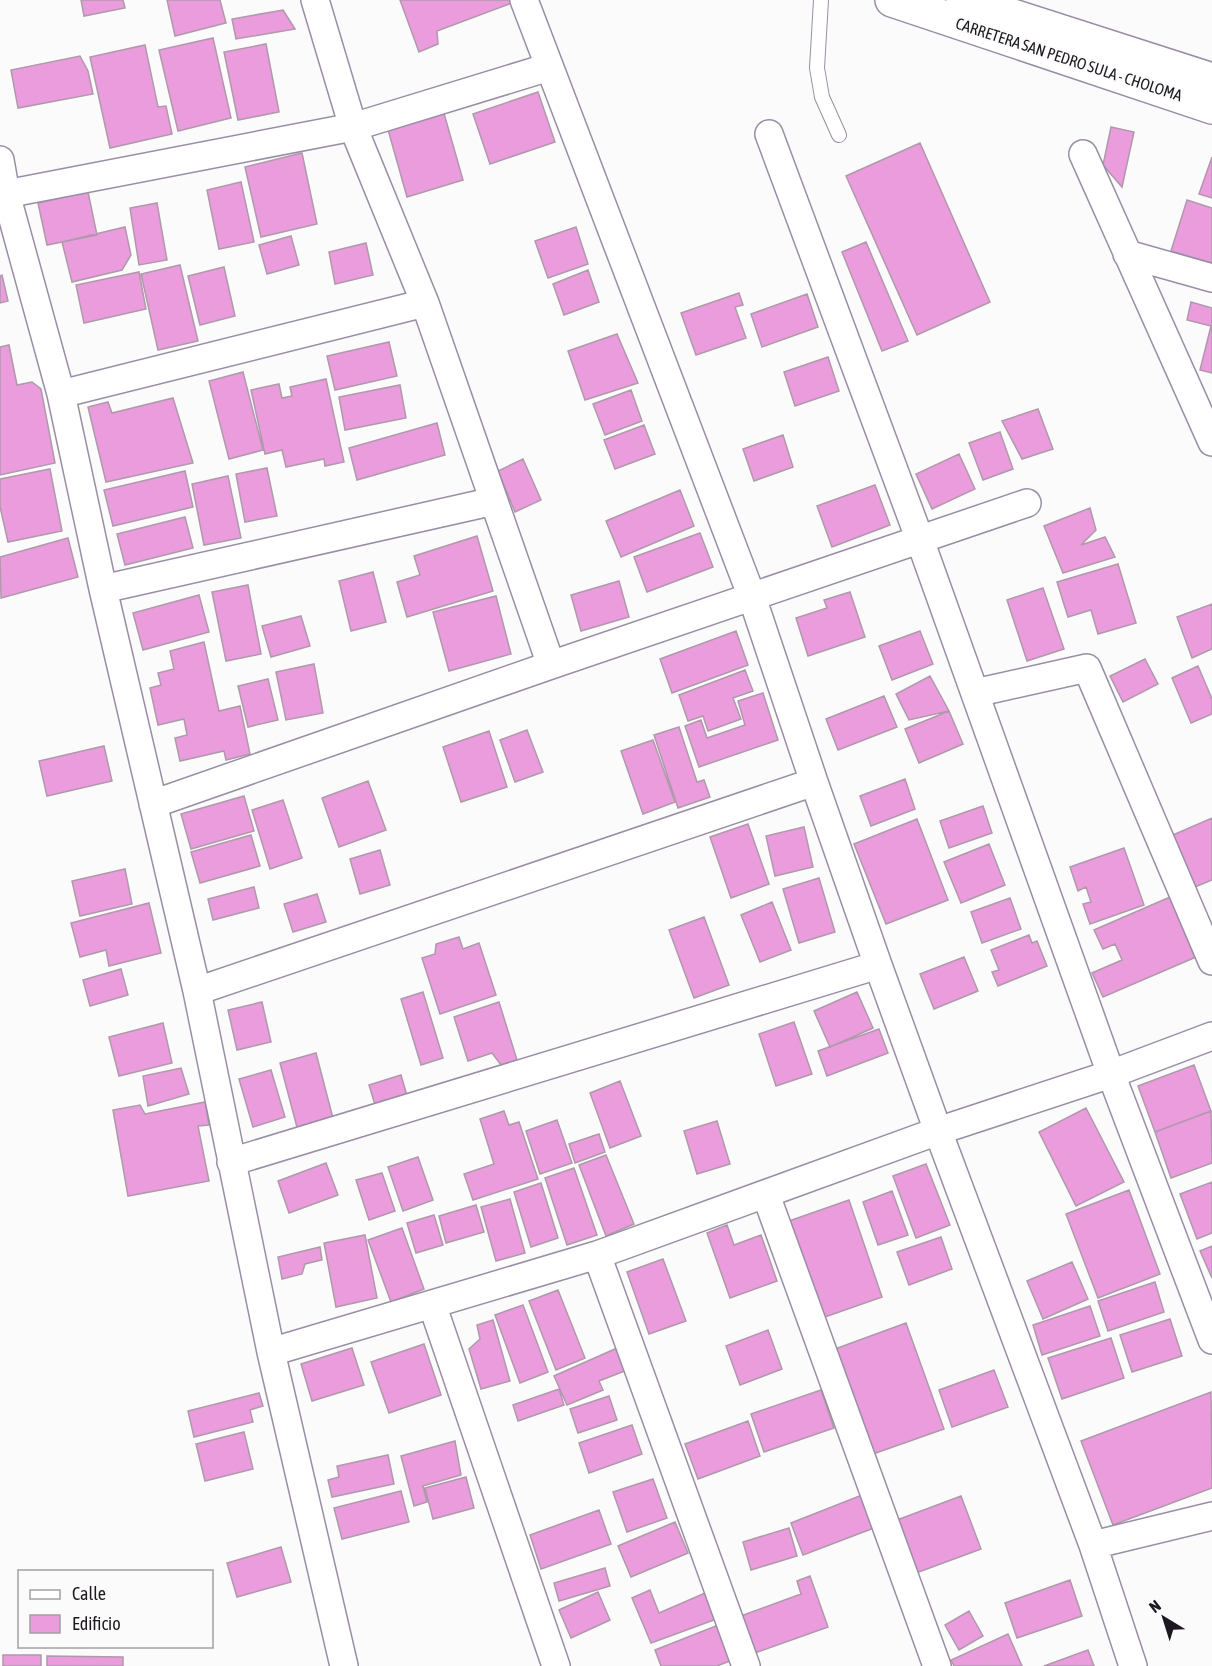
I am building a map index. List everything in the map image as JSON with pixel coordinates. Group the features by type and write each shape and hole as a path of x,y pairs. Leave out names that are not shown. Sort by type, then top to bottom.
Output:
{"main road":[{"name":"CARRETERA SAN PEDRO SULA - CHOLOMA","path":"892,0 1212,107"},
{"name":"CARRETERA SAN PEDRO SULA - CHOLOMA","path":"963,0 1212,80"}],"street":[{"path":"315,0 352,127 425,303 551,665"},
{"path":"524,0 752,597 878,965 1093,1545 1133,1666"},
{"path":"6,194 352,127 549,67"},
{"path":"769,134 920,540 1111,1074 1212,1340"},
{"path":"1083,154 1212,442"},
{"path":"0,160 6,194 61,394 103,590 197,991 271,1352 344,1666"},
{"path":"1127,254 1212,278"},
{"path":"61,394 425,303"},
{"path":"103,590 494,501"},
{"path":"153,804 551,665 1027,503"},
{"path":"975,693 1087,668 1212,960"},
{"path":"197,991 814,783"},
{"path":"231,1162 878,965"},
{"path":"271,1352 597,1255 938,1131 1111,1074 1212,1036"},
{"path":"766,1195 937,1666"},
{"path":"597,1255 746,1666"},
{"path":"432,1304 556,1666"},
{"path":"1093,1545 1212,1516"}],"lane":[{"path":"821,0 817,68 822,97 838,135"}],"building":[{"path":"81,0 123,0 125,8 84,16"},
{"path":"167,0 220,0 226,23 175,36"},
{"path":"400,0 510,0 512,3 437,31 438,44 419,52"},
{"path":"283,10 295,29 236,39 232,19"},
{"path":"213,38 231,118 178,131 159,50"},
{"path":"266,44 279,112 238,120 224,52"},
{"path":"145,45 158,107 166,106 172,134 110,148 90,57"},
{"path":"80,56 88,71 93,94 18,108 11,70"},
{"path":"538,92 555,142 490,164 473,114"},
{"path":"441,103 463,180 407,197 385,119"},
{"path":"1111,127 1134,132 1122,187 1103,165"},
{"path":"920,143 990,302 917,335 846,176"},
{"path":"302,153 317,224 261,237 245,167"},
{"path":"1212,157 1212,198 1199,194"},
{"path":"241,182 254,242 219,249 207,190"},
{"path":"88,192 97,235 47,245 38,203"},
{"path":"1187,200 1212,208 1212,263 1171,251"},
{"path":"157,203 167,260 139,265 130,208"},
{"path":"125,227 131,255 122,270 72,282 62,242"},
{"path":"576,227 588,264 548,278 535,241"},
{"path":"291,236 299,265 267,274 259,245"},
{"path":"866,242 908,341 882,351 842,252"},
{"path":"366,243 373,275 335,284 329,252"},
{"path":"180,265 198,341 158,350 141,274"},
{"path":"224,267 235,316 200,325 188,276"},
{"path":"588,270 599,302 564,315 553,284"},
{"path":"139,272 146,309 84,323 76,285"},
{"path":"2,275 8,301 0,303 0,276"},
{"path":"739,293 743,305 735,307 746,338 696,355 681,313"},
{"path":"807,294 818,327 762,347 751,314"},
{"path":"1191,302 1212,308 1212,373 1200,370 1211,326 1187,320"},
{"path":"617,334 638,383 585,400 568,351"},
{"path":"389,342 397,376 335,390 327,356"},
{"path":"9,345 17,385 32,382 41,389 55,463 0,475 0,347"},
{"path":"828,357 839,391 795,406 784,372"},
{"path":"243,372 263,450 229,459 209,381"},
{"path":"326,379 344,462 325,466 324,459 286,467 282,450 265,454 251,390 279,384 282,398 292,396 290,387"},
{"path":"400,385 406,418 345,430 339,397"},
{"path":"631,390 642,421 605,435 593,404"},
{"path":"173,398 193,463 106,482 88,407 108,402 112,413"},
{"path":"1038,409 1053,449 1022,459 1002,421"},
{"path":"437,423 445,455 357,480 349,448"},
{"path":"644,425 655,454 615,469 604,440"},
{"path":"1000,432 1013,469 983,480 969,443"},
{"path":"783,435 793,467 754,481 743,449"},
{"path":"959,454 975,489 932,509 916,474"},
{"path":"523,459 541,500 515,512 498,471"},
{"path":"267,468 277,516 245,522 236,474"},
{"path":"50,469 62,531 8,542 0,507 0,479"},
{"path":"185,471 193,507 113,526 104,490"},
{"path":"228,476 241,538 204,545 192,484"},
{"path":"875,485 890,525 832,547 817,506"},
{"path":"680,490 694,526 621,557 606,521"},
{"path":"1090,508 1096,530 1081,545 1105,537 1115,557 1063,573 1044,526"},
{"path":"185,517 193,548 125,565 117,534"},
{"path":"700,533 713,567 647,592 634,557"},
{"path":"477,536 493,591 407,617 397,582 420,575 414,556"},
{"path":"68,538 78,577 1,598 0,557"},
{"path":"1118,564 1136,623 1098,634 1091,610 1068,617 1057,582"},
{"path":"373,572 386,622 351,631 339,581"},
{"path":"619,581 629,617 581,631 571,595"},
{"path":"248,585 261,654 226,661 212,592"},
{"path":"1043,588 1064,649 1027,661 1007,600"},
{"path":"850,592 865,637 808,656 796,618 827,608 824,600"},
{"path":"199,595 209,632 143,650 133,613"},
{"path":"496,596 511,654 449,671 433,612"},
{"path":"1212,604 1212,649 1192,658 1177,617"},
{"path":"301,616 310,646 271,657 262,626"},
{"path":"736,631 748,665 672,693 660,659"},
{"path":"920,631 933,664 892,680 879,646"},
{"path":"204,642 219,711 240,706 250,754 226,760 224,751 180,761 175,738 187,735 184,719 158,725 150,688 161,685 158,673 174,669 170,651"},
{"path":"1145,659 1158,684 1123,702 1110,676"},
{"path":"314,664 323,713 286,720 276,672"},
{"path":"1198,666 1212,699 1212,714 1191,723 1172,678"},
{"path":"745,670 753,691 733,698 741,719 708,731 703,716 688,721 679,695"},
{"path":"930,676 949,711 909,720 896,694"},
{"path":"268,679 278,720 248,727 238,686"},
{"path":"763,693 778,740 699,767 685,726 701,720 707,738 745,725 738,701"},
{"path":"884,696 897,727 838,750 826,719"},
{"path":"949,711 963,744 919,763 905,729"},
{"path":"679,727 697,782 704,780 710,797 678,808 654,735"},
{"path":"527,730 543,772 515,782 500,740"},
{"path":"489,731 507,787 461,802 443,747"},
{"path":"653,740 675,802 643,814 621,751"},
{"path":"104,746 112,781 47,796 39,761"},
{"path":"905,779 915,809 871,826 860,796"},
{"path":"368,781 386,830 339,847 322,798"},
{"path":"244,796 254,831 191,849 181,814"},
{"path":"283,800 302,858 270,869 252,810"},
{"path":"983,806 992,833 949,848 940,821"},
{"path":"1212,818 1212,880 1195,887 1173,835"},
{"path":"917,819 948,900 886,924 854,844"},
{"path":"748,824 769,884 731,898 710,837"},
{"path":"804,827 813,867 775,876 766,836"},
{"path":"251,835 260,866 200,883 191,852"},
{"path":"989,844 1005,885 961,903 944,862"},
{"path":"1124,848 1144,905 1090,924 1083,904 1091,902 1086,887 1078,891 1070,867"},
{"path":"380,850 390,885 360,894 350,859"},
{"path":"125,869 132,904 80,916 72,881"},
{"path":"819,878 835,932 799,943 783,889"},
{"path":"254,887 259,908 213,920 208,899"},
{"path":"317,894 326,922 293,932 284,904"},
{"path":"1170,897 1196,957 1103,997 1092,973 1122,960 1115,944 1103,949 1094,930"},
{"path":"1010,898 1021,929 982,943 971,912"},
{"path":"772,902 791,950 760,962 741,915"},
{"path":"149,903 161,953 109,966 106,950 80,957 71,923"},
{"path":"704,917 729,985 694,998 669,930"},
{"path":"1029,935 1032,943 1037,941 1047,966 998,986 992,972 999,970 991,950"},
{"path":"459,937 463,949 479,943 496,995 440,1014 422,958 435,954 436,944"},
{"path":"964,957 978,991 934,1009 920,974"},
{"path":"121,969 128,995 90,1006 83,980"},
{"path":"423,992 443,1058 421,1065 401,999"},
{"path":"857,992 873,1028 830,1047 814,1011"},
{"path":"262,1002 271,1042 237,1050 228,1010"},
{"path":"499,1002 517,1060 501,1065 492,1053 468,1061 454,1017"},
{"path":"794,1022 812,1074 776,1086 759,1034"},
{"path":"163,1023 172,1063 119,1076 109,1037"},
{"path":"879,1029 888,1053 827,1076 818,1051"},
{"path":"316,1053 334,1122 298,1131 280,1063"},
{"path":"1194,1065 1211,1111 1155,1132 1138,1086"},
{"path":"181,1068 189,1094 148,1106 143,1076"},
{"path":"271,1070 285,1117 253,1127 239,1079"},
{"path":"401,1075 408,1099 376,1108 369,1085"},
{"path":"620,1081 641,1136 610,1148 590,1093"},
{"path":"205,1102 209,1125 198,1126 209,1181 128,1196 113,1110 140,1105 145,1114"},
{"path":"1086,1108 1124,1182 1076,1206 1039,1132"},
{"path":"504,1111 509,1125 519,1122 538,1179 473,1200 464,1174 494,1164 480,1119"},
{"path":"1211,1111 1212,1163 1171,1178 1155,1132"},
{"path":"557,1120 572,1163 540,1174 526,1131"},
{"path":"717,1121 730,1164 697,1174 684,1131"},
{"path":"599,1134 605,1152 575,1163 569,1144"},
{"path":"606,1155 634,1224 606,1236 579,1165"},
{"path":"418,1157 433,1200 403,1211 388,1167"},
{"path":"326,1163 338,1195 289,1213 278,1181"},
{"path":"926,1164 950,1225 916,1238 893,1176"},
{"path":"574,1168 597,1235 567,1245 545,1178"},
{"path":"382,1173 395,1211 369,1220 356,1180"},
{"path":"1212,1182 1212,1233 1197,1239 1180,1194"},
{"path":"541,1183 558,1238 531,1247 514,1192"},
{"path":"1129,1190 1160,1274 1098,1298 1066,1214"},
{"path":"892,1191 908,1235 878,1245 863,1202"},
{"path":"510,1199 525,1253 496,1261 481,1207"},
{"path":"849,1200 882,1297 822,1318 789,1221"},
{"path":"476,1205 484,1232 446,1243 439,1216"},
{"path":"434,1215 443,1245 416,1253 407,1223"},
{"path":"727,1225 734,1245 761,1235 777,1281 730,1298 707,1233"},
{"path":"402,1228 424,1289 391,1302 368,1240"},
{"path":"365,1235 377,1298 336,1307 324,1243"},
{"path":"941,1237 952,1269 909,1285 897,1252"},
{"path":"1212,1246 1212,1278 1200,1251"},
{"path":"320,1247 322,1260 305,1264 302,1274 282,1279 278,1257"},
{"path":"663,1259 686,1321 649,1334 627,1272"},
{"path":"1072,1262 1088,1299 1043,1319 1027,1281"},
{"path":"1155,1282 1164,1312 1108,1331 1098,1301"},
{"path":"558,1290 585,1358 556,1370 529,1301"},
{"path":"523,1305 548,1372 520,1383 495,1315"},
{"path":"1090,1306 1100,1336 1042,1355 1033,1325"},
{"path":"1170,1319 1182,1356 1132,1372 1120,1335"},
{"path":"493,1320 510,1381 481,1389 469,1349 480,1339 477,1325"},
{"path":"906,1323 944,1429 873,1454 835,1349"},
{"path":"768,1330 782,1369 740,1385 726,1346"},
{"path":"1111,1338 1124,1378 1062,1399 1048,1358"},
{"path":"424,1344 441,1395 389,1413 371,1362"},
{"path":"352,1348 364,1385 312,1401 301,1364"},
{"path":"617,1348 627,1370 599,1381 603,1390 567,1405 554,1376"},
{"path":"994,1370 1008,1407 952,1427 939,1390"},
{"path":"559,1389 564,1405 518,1421 513,1405"},
{"path":"821,1390 834,1428 764,1452 751,1414"},
{"path":"1211,1392 1212,1488 1113,1525 1081,1441"},
{"path":"259,1393 263,1406 250,1410 253,1422 194,1437 188,1411"},
{"path":"609,1396 617,1420 578,1433 570,1409"},
{"path":"748,1421 760,1456 698,1479 685,1444"},
{"path":"632,1425 642,1454 589,1473 579,1443"},
{"path":"244,1432 253,1469 205,1481 196,1444"},
{"path":"455,1441 461,1475 423,1486 427,1502 414,1506 401,1456"},
{"path":"388,1455 394,1484 332,1497 328,1480 339,1477 337,1466"},
{"path":"466,1477 474,1508 433,1519 425,1488"},
{"path":"653,1479 667,1518 627,1532 613,1492"},
{"path":"401,1491 409,1522 342,1539 334,1508"},
{"path":"862,1495 874,1528 803,1555 791,1523"},
{"path":"961,1496 981,1549 916,1573 897,1520"},
{"path":"599,1510 611,1544 541,1569 530,1535"},
{"path":"675,1522 688,1553 631,1577 618,1546"},
{"path":"789,1528 797,1556 751,1570 743,1542"},
{"path":"281,1547 291,1582 237,1597 227,1563"},
{"path":"605,1568 610,1586 559,1601 554,1583"},
{"path":"810,1576 828,1627 752,1654 738,1617 801,1594 797,1581"},
{"path":"1070,1580 1082,1616 1017,1638 1005,1603"},
{"path":"650,1590 659,1613 712,1590 722,1617 651,1643 632,1598"},
{"path":"598,1592 610,1620 571,1638 559,1610"},
{"path":"969,1611 983,1636 959,1650 945,1625"},
{"path":"721,1624 735,1659 717,1666 661,1666 655,1650"},
{"path":"1008,1634 1022,1666 954,1666 951,1660"},
{"path":"1088,1650 1094,1666 1044,1666"},
{"path":"3,1655 41,1655 41,1666 3,1666"},
{"path":"47,1656 123,1657 123,1666 47,1666"}]}
